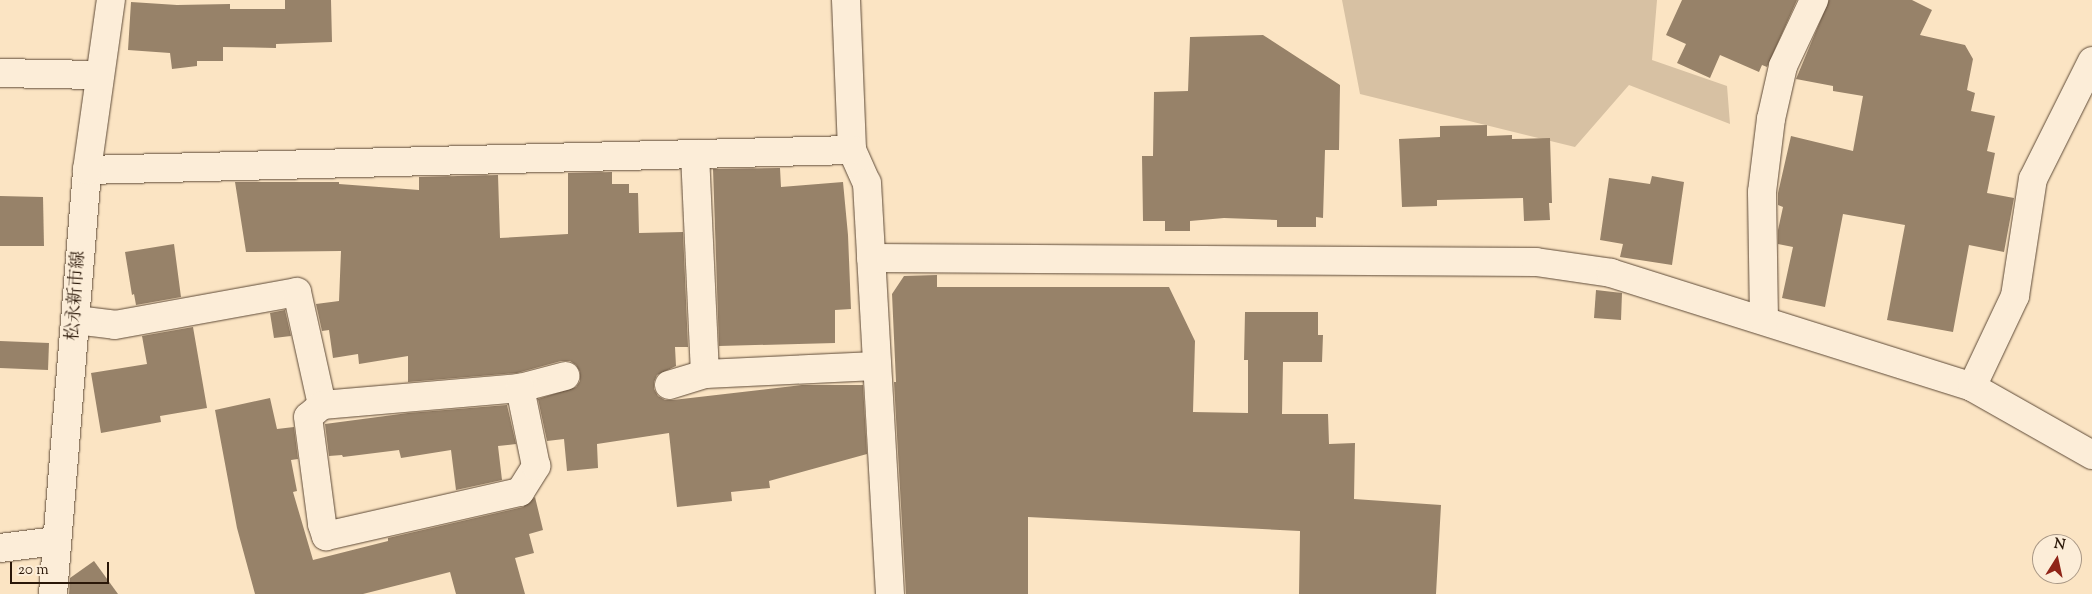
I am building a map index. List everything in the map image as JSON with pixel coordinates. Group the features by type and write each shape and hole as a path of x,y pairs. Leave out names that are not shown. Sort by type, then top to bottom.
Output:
{"street":[{"name":"松永新市線","path":"53,594 87,170 111,0"},
{"path":"846,0 852,150 867,183 890,594"},
{"path":"1764,320 1762,192 1771,119 1783,66 1814,0"},
{"path":"1972,387 2015,296 2033,179 2092,61"},
{"path":"0,73 99,76"},
{"path":"87,170 852,150"},
{"path":"695,154 705,374"},
{"path":"871,258 1536,262 1611,273 1972,387 2092,455"},
{"path":"76,320 115,325 297,292 322,405"},
{"path":"669,385 705,374 876,366"},
{"path":"520,388 536,466 520,492 326,536 322,524 308,417 322,405 520,388 565,376"},
{"path":"0,548 56,541"}],"shaded area":[{"path":"1342,0 1657,0 1652,60 1727,86 1730,124 1629,85 1575,147 1360,94"}],"building":[{"path":"285,0 331,0 332,42 276,44 276,48 223,47 223,61 197,61 197,66 172,69 170,53 128,50 131,2 177,5 230,4 230,9 285,9"},
{"path":"1682,0 1797,0 1767,67 1762,65 1759,72 1720,55 1710,78 1677,63 1686,44 1666,35"},
{"path":"1829,0 1912,0 1932,10 1920,35 1965,45 1973,59 1967,90 1975,93 1971,111 1995,116 1987,151 1995,153 1987,193 2014,198 2004,252 1969,245 1953,332 1887,320 1905,225 1843,214 1825,307 1782,298 1793,247 1778,244 1778,230 1783,207 1778,205 1778,193 1791,136 1853,151 1863,96 1833,91 1833,86 1796,79"},
{"path":"1263,35 1340,85 1339,150 1325,150 1323,218 1316,217 1316,227 1277,227 1277,220 1224,218 1190,221 1190,231 1165,231 1165,221 1143,221 1142,156 1153,156 1154,92 1188,91 1190,37"},
{"path":"1487,125 1487,136 1512,135 1512,139 1550,138 1552,203 1549,203 1550,220 1524,221 1523,198 1437,200 1437,206 1402,207 1399,139 1440,137 1440,126"},
{"path":"780,168 781,187 843,182 848,235 851,309 835,310 835,343 719,346 713,169"},
{"path":"612,172 612,184 629,184 629,193 638,193 639,233 683,232 688,347 675,347 676,366 657,375 654,389 658,396 665,400 673,400 802,385 863,385 867,454 769,481 770,488 731,492 732,501 677,507 669,433 597,444 598,468 567,471 564,439 547,441 538,399 576,387 580,381 580,372 576,365 570,361 561,361 517,373 408,382 408,356 359,364 358,354 333,358 329,330 322,331 316,304 339,301 341,251 246,252 235,182 339,182 339,184 419,190 419,177 498,175 500,238 568,234 568,173"},
{"path":"1652,176 1684,182 1672,265 1620,257 1623,244 1600,240 1609,178 1650,184"},
{"path":"0,196 43,197 44,246 0,246"},
{"path":"174,244 181,297 136,305 134,294 132,295 125,252"},
{"path":"937,275 937,287 1169,287 1195,341 1193,412 1248,413 1248,360 1244,360 1245,312 1318,312 1318,335 1323,335 1322,362 1283,362 1282,414 1328,414 1329,444 1355,443 1354,499 1441,505 1436,594 1299,594 1300,531 1028,517 1028,594 906,594 894,382 896,382 892,294 904,276"},
{"path":"1596,290 1622,293 1621,320 1594,318"},
{"path":"285,310 291,336 274,338 270,313"},
{"path":"193,327 207,408 160,416 161,422 101,433 91,373 147,364 142,336"},
{"path":"0,341 49,343 48,370 0,368"},
{"path":"270,398 277,429 294,427 298,459 291,460 297,491 293,492 313,560 388,541 388,538 523,507 535,497 543,530 529,534 534,553 515,558 525,594 456,594 450,572 363,594 255,594 237,528 215,410"},
{"path":"507,405 516,444 498,446 502,480 456,490 451,450 401,458 399,450 343,457 342,455 329,456 325,424 408,413"},
{"path":"94,561 118,594 69,594 70,578"}]}
